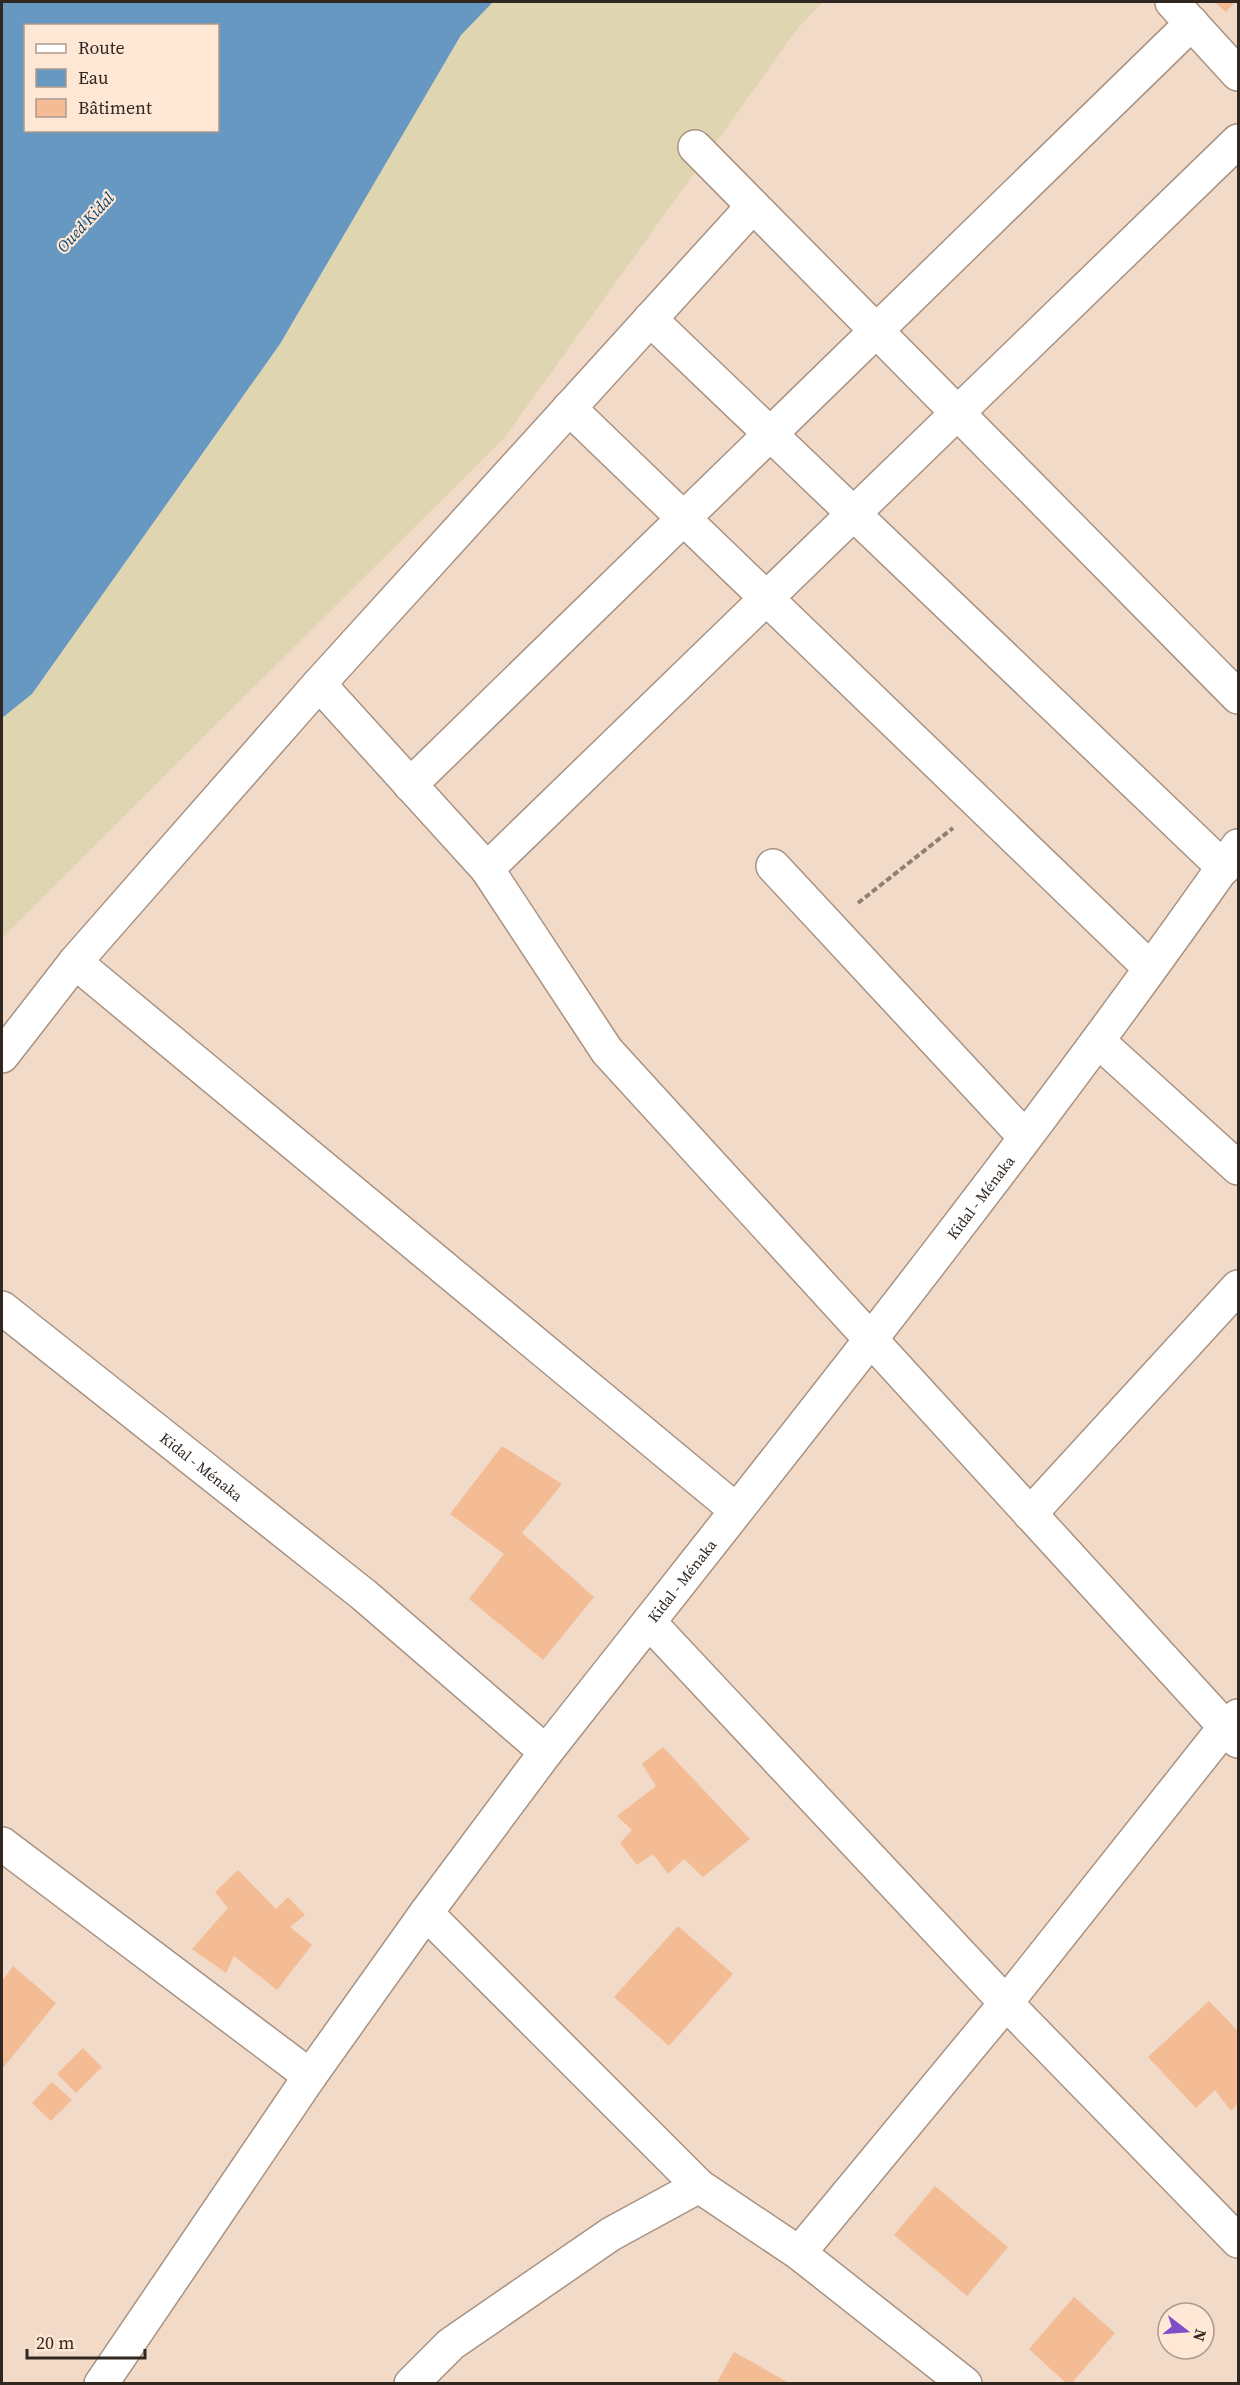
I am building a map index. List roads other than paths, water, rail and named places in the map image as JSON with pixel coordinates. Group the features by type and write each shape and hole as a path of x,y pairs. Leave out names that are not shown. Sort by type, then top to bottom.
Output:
{"street":[{"path":"410,785 876,330 1182,12 1239,74"},
{"path":"487,869 1239,141"},
{"path":"695,147 1239,697"},
{"path":"2,1056 75,962 319,684 753,206"},
{"path":"650,319 854,514 1231,857"},
{"path":"569,408 1150,968"},
{"path":"319,684 487,869 607,1051 1030,1514 1234,1728 799,2253"},
{"name":"Kidal - Ménaka","path":"2,1308 364,1594 546,1752 871,1338 1025,1137 1098,1041 1231,857"},
{"path":"773,866 1025,1137"},
{"path":"75,962 736,1510"},
{"path":"1098,1041 1239,1168"},
{"path":"1030,1514 1239,1287"},
{"path":"649,1622 1006,2003 1239,2241"},
{"path":"101,2384 310,2076 426,1913 546,1752"},
{"path":"2,1844 310,2076"},
{"path":"426,1913 699,2186 799,2253 965,2384"},
{"path":"411,2384 451,2344 611,2234 699,2186"}],"water":[{"name":"Oued Kidal","path":"2,2 493,2 461,35 280,344 32,694 2,718"}]}
